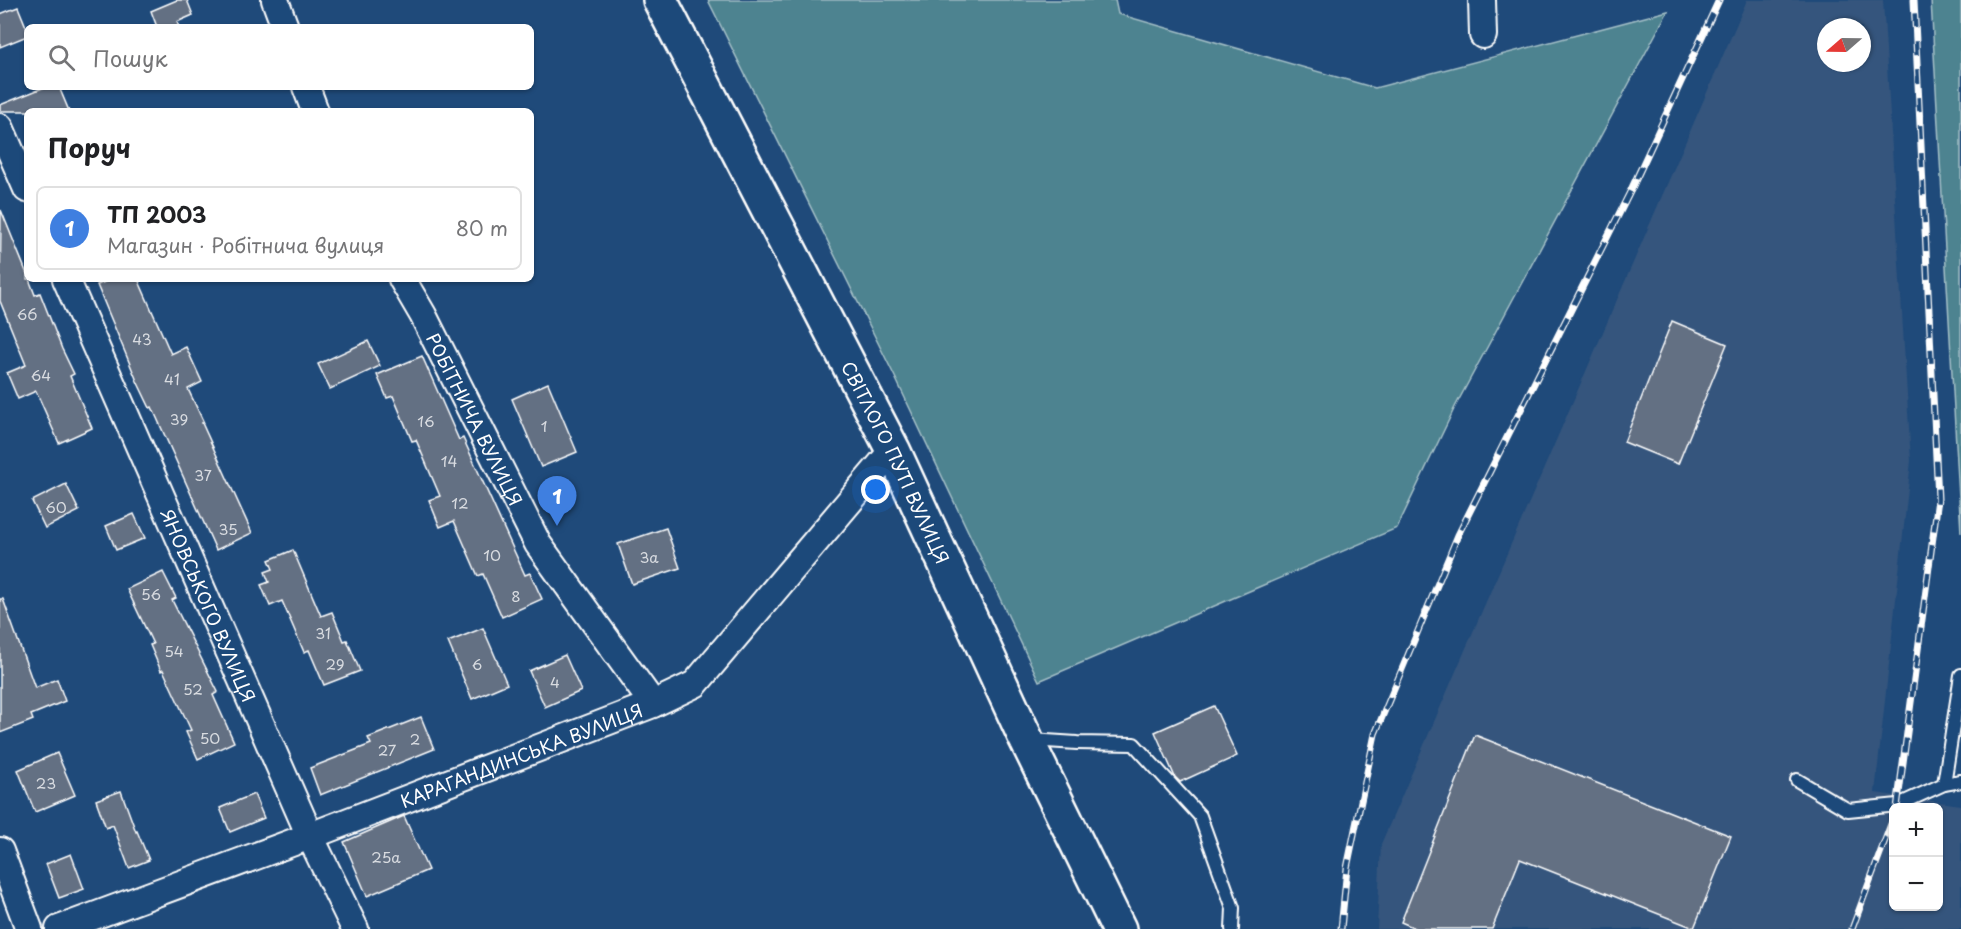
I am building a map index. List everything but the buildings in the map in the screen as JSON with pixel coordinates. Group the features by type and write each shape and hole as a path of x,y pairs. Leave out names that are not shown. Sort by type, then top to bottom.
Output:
{"main road":[{"name":"СВІТЛОГО ПУТІ ВУЛИЦЯ","path":"660,0 893,450 1026,739 1119,929"}],"street":[{"path":"275,0 284,24"},
{"path":"1482,0 1483,35"},
{"path":"307,90 314,108"},
{"path":"0,128 24,182"},
{"name":"ЯНОВСЬКОГО ВУЛИЦЯ","path":"67,282 310,836 355,929"},
{"name":"РОБІТНИЧА ВУЛИЦЯ","path":"404,282 423,315 538,544 653,704"},
{"name":"КАРАГАНДИНСЬКА ВУЛИЦЯ","path":"59,929 310,836 653,704 695,684 893,450"},
{"path":"0,851 28,929"}],"lane":[{"path":"1944,784 1961,675"},
{"path":"1026,739 1134,744 1200,816 1233,908 1232,929"},
{"path":"1797,780 1848,810 1898,805 1944,784 1961,782"}],"shaded area":[{"path":"1747,0 1883,0 1911,461 1875,793 1961,805 1961,929 1377,929 1381,844"}],"green space":[{"path":"708,0 1115,0 1118,14 1375,88 1668,11 1455,407 1397,528 1039,681 895,377"},
{"path":"1931,0 1961,0 1961,533"}],"railway":[{"path":"1341,929 1347,868 1375,734 1458,535 1631,190 1719,0"},
{"path":"1898,803 1938,499 1914,0"},
{"path":"1852,929 1889,829"}],"place":[{"name":"ТП 2003","path":"557,526"}]}
